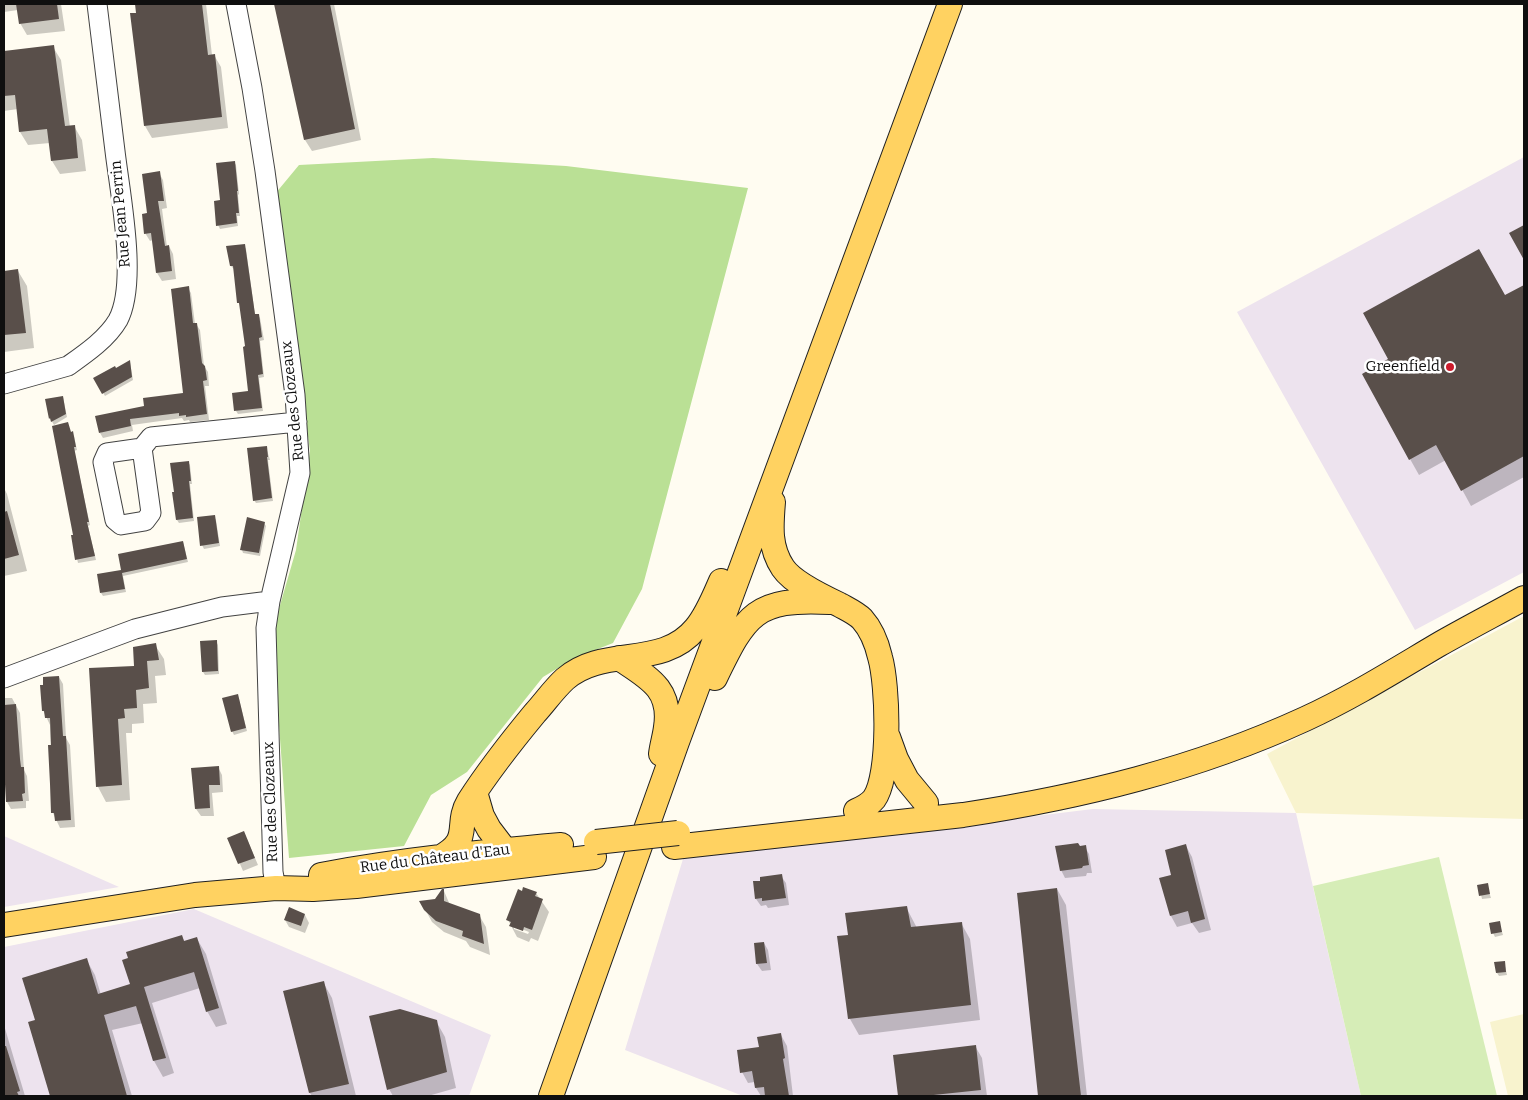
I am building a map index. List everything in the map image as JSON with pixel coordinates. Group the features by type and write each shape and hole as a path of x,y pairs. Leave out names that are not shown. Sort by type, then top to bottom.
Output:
{"main road":[{"path":"551,1096 677,742 950,4"},
{"path":"775,478 771,537 783,568 793,579 861,618 872,633 881,657 888,736 890,806"},
{"path":"479,853 463,820 467,804 498,757 564,680 579,669 592,663 664,651 681,643 696,629 708,610 732,557 748,550"},
{"path":"595,850 676,840 890,806 963,815 1082,794 1173,770 1235,748 1304,719 1360,692 1440,644 1524,598"},
{"path":"677,742 696,718 733,640 747,621 770,606 786,602 833,602"},
{"path":"676,840 856,811 978,797 1070,782 1167,756 1240,730 1440,644"},
{"path":"619,658 653,680 662,694 666,708 666,726 661,752 662,784"},
{"path":"888,736 896,759 907,780 926,803"},
{"path":"890,806 906,793 907,780"},
{"path":"475,792 482,816 489,829 479,853"},
{"name":"Rue du Château d'Eau","path":"276,888 313,876 439,858 456,847 479,853 595,850"},
{"name":"Rue du Château d'Eau","path":"4,925 195,895 276,888 330,888 479,853 595,850"}],"street":[{"name":"Rue Jean Perrin","path":"4,384 68,366 105,336 118,320 125,300 127,255 97,4"},
{"name":"Rue des Clozeaux","path":"236,4 265,171 295,395 300,473 270,601 266,628 273,862 276,888"},
{"path":"142,448 151,437 297,422"},
{"path":"4,678 135,629 222,607 270,601"}],"shaded area":[{"path":"1524,157 1524,572 1415,630 1237,312"},
{"path":"1524,616 1524,819 1296,813 1267,754"},
{"path":"1093,809 1296,813 1361,1096 743,1096 625,1050 683,859"},
{"path":"4,836 119,887 4,907"},
{"path":"194,909 491,1035 469,1096 4,1096 4,947"},
{"path":"1524,1014 1524,1096 1508,1096 1490,1022"}],"green space":[{"path":"433,158 566,166 748,188 642,589 613,643 575,658 543,677 467,772 431,795 404,846 289,858 272,633 296,550 310,451 275,194 299,165"},
{"path":"1439,857 1497,1096 1361,1096 1313,886"}],"building":[{"path":"16,4 57,4 59,19 19,24"},
{"path":"135,4 202,4 208,55 215,54 222,117 144,126 130,13 136,13"},
{"path":"274,4 330,4 355,129 304,140"},
{"path":"54,45 65,126 75,125 78,158 51,161 47,129 19,132 15,95 4,96 4,51"},
{"path":"235,161 239,213 236,213 237,223 216,226 214,201 220,200 216,163"},
{"path":"160,171 164,201 158,201 165,246 169,245 172,271 156,273 151,233 144,234 142,214 147,213 142,174"},
{"path":"1524,225 1524,260 1509,233"},
{"path":"245,244 255,314 259,314 262,337 259,338 263,374 258,375 262,408 234,411 232,393 248,391 243,347 245,346 239,303 237,303 233,266 230,266 226,246"},
{"name":"Greenfield","path":"1479,249 1505,295 1524,285 1524,456 1461,491 1436,445 1409,460 1362,374 1388,359 1363,313"},
{"path":"18,269 26,333 4,335 4,271"},
{"path":"189,286 193,323 197,323 202,363 205,366 207,380 203,381 207,414 186,417 186,415 179,416 179,413 130,419 131,426 99,433 95,416 144,406 143,398 183,393 171,289"},
{"path":"130,360 132,377 102,394 93,378"},
{"path":"63,396 66,414 51,422 45,399"},
{"path":"68,422 71,432 73,431 76,447 74,447 89,522 87,522 95,556 75,560 71,535 73,535 52,426"},
{"path":"267,446 272,498 253,501 247,448"},
{"path":"189,461 193,518 176,520 170,463"},
{"path":"7,511 19,555 4,559 4,512"},
{"path":"215,515 219,543 200,546 197,517"},
{"path":"247,517 265,522 259,553 240,550"},
{"path":"183,541 187,559 122,573 125,589 100,593 97,574 121,570 118,554"},
{"path":"217,640 218,671 202,672 200,641"},
{"path":"156,643 159,660 147,661 149,688 136,690 137,708 124,709 125,718 118,719 122,785 96,787 89,668 134,666 133,647"},
{"path":"59,676 63,736 66,736 71,820 55,821 54,813 51,813 48,745 51,745 50,718 45,718 44,711 42,711 40,685 43,685 43,677"},
{"path":"238,694 246,728 231,732 222,698"},
{"path":"16,704 21,767 24,767 25,793 22,794 23,801 6,802 4,705"},
{"path":"219,766 220,785 209,785 210,808 195,809 191,768"},
{"path":"244,831 255,858 238,864 227,838"},
{"path":"1078,843 1080,846 1086,845 1089,865 1082,868 1060,871 1055,846"},
{"path":"1186,844 1205,919 1191,923 1188,911 1170,916 1159,878 1171,875 1165,850"},
{"path":"782,874 786,898 762,901 762,898 755,899 753,881 760,881 760,877"},
{"path":"1488,883 1490,894 1479,896 1477,885"},
{"path":"523,887 537,892 535,896 543,899 532,930 524,927 523,931 509,926 511,922 506,920 518,889 522,891"},
{"path":"1057,888 1081,1096 1038,1096 1017,893"},
{"path":"444,889 444,901 480,914 484,944 462,936 463,931 436,921 424,910 419,901 435,899"},
{"path":"907,906 911,927 962,922 971,1005 848,1019 837,936 848,935 845,913"},
{"path":"289,907 305,914 301,926 284,920"},
{"path":"1500,921 1502,932 1491,934 1489,923"},
{"path":"182,935 184,941 197,937 219,1008 206,1012 194,972 144,987 166,1058 153,1061 136,1006 104,1015 127,1096 50,1096 28,1022 35,1020 22,978 87,958 98,994 130,984 122,960 128,958 126,952"},
{"path":"764,942 767,963 756,964 754,943"},
{"path":"1505,961 1506,972 1496,973 1494,962"},
{"path":"324,981 349,1084 309,1093 283,991"},
{"path":"400,1009 437,1020 447,1072 387,1090 369,1016"},
{"path":"781,1033 789,1096 765,1096 764,1087 755,1088 752,1071 740,1073 737,1050 759,1047 757,1037"},
{"path":"976,1045 981,1090 924,1096 898,1096 893,1055"},
{"path":"4,1046 6,1046 20,1091 17,1092 19,1096 4,1096"}],"place":[{"name":"Greenfield","path":"1450,367"}]}
